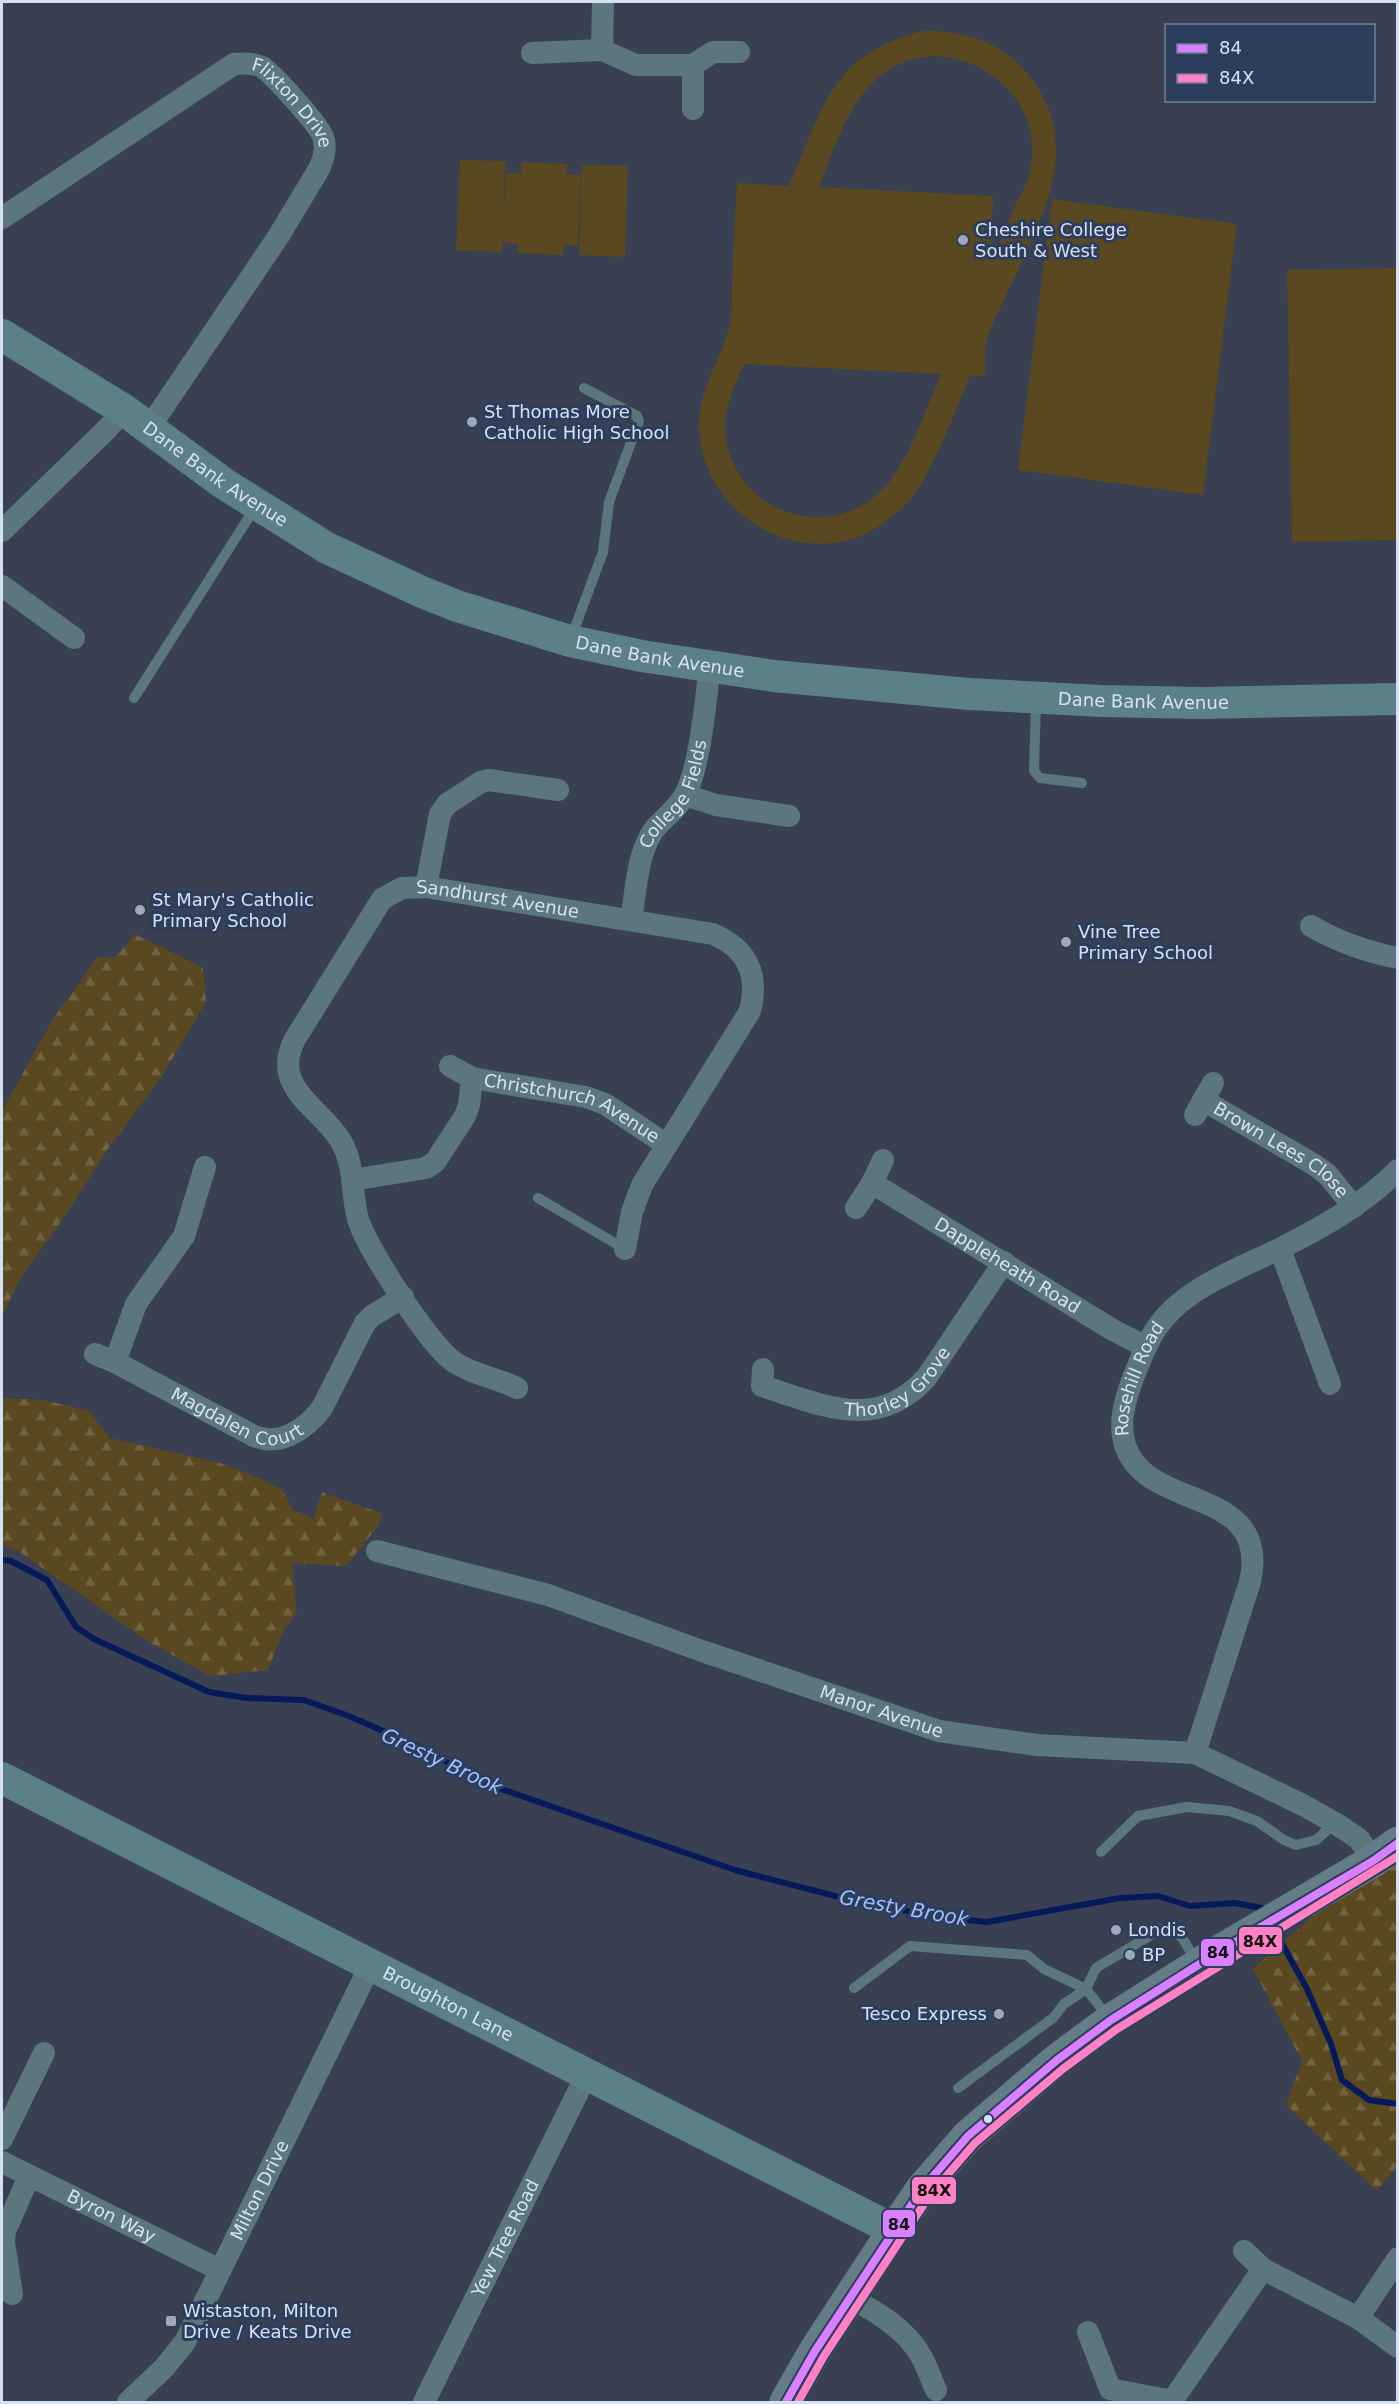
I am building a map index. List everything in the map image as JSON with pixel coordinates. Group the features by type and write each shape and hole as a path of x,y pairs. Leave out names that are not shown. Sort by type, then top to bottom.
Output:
{"main road":[{"path":"786,2403 815,2351 894,2230 922,2189 968,2136 1057,2060 1111,2020 1385,1852"}],"street":[{"path":"602,50 603,2"},
{"path":"532,53 602,50 636,64 693,65 713,52 739,52"},
{"name":"Flixton Drive","path":"2,218 234,64 253,64 261,67 291,96 323,137 323,159 319,169 278,237 136,419 107,429 2,531"},
{"path":"693,65 693,110"},
{"name":"Dane Bank Avenue","path":"2,335 136,419 257,506 327,548 457,606 570,642 710,667 855,684 1036,697 1202,703 1398,699"},
{"path":"2,586 74,638"},
{"name":"College Fields","path":"631,920 647,842 654,830 685,795 694,771 710,667"},
{"path":"426,887 436,828 440,814 447,804 489,780 558,790"},
{"path":"685,795 709,804 789,816"},
{"name":"Sandhurst Avenue","path":"517,1388 463,1368 437,1347 368,1244 355,1205 347,1154 339,1137 303,1100 293,1083 289,1065 291,1047 382,899 402,888 426,887 713,934 726,940 739,951 747,963 754,987 750,1011 637,1197 625,1249"},
{"path":"1311,925 1331,937 1398,958"},
{"name":"Christchurch Avenue","path":"450,1066 472,1078 586,1097 604,1104 667,1145"},
{"name":"Christchurch Avenue","path":"352,1180 426,1168 435,1162 465,1116 469,1106 472,1078"},
{"name":"Brown Lees Close","path":"1204,1099 1327,1174 1354,1206"},
{"path":"856,1208 883,1160"},
{"name":"Magdalen Court","path":"205,1167 184,1236 136,1304 105,1358 254,1436 272,1440 282,1438 304,1427 322,1408 365,1323 372,1316 403,1297"},
{"name":"Rosehill Road","path":"1195,1753 1250,1582 1253,1561 1249,1539 1229,1514 1149,1476 1132,1461 1122,1431 1124,1407 1146,1347 1156,1328 1196,1291 1280,1249 1354,1206 1398,1170"},
{"name":"Dappleheath Road","path":"872,1183 1113,1330 1146,1347"},
{"path":"1280,1249 1331,1369"},
{"name":"Thorley Grove","path":"760,1385 834,1409 850,1411 884,1408 897,1402 917,1388 927,1377 1004,1262"},
{"name":"Manor Avenue","path":"377,1551 549,1595 702,1651 939,1731 1037,1745 1195,1753 1303,1805 1385,1852"},
{"name":"Broughton Lane","path":"2,1778 894,2230"},
{"name":"Milton Drive","path":"128,2403 164,2368 185,2342 371,1964"},
{"path":"2,2139 44,2053"},
{"name":"Yew Tree Road","path":"424,2403 587,2074"},
{"name":"Byron Way","path":"2,2163 124,2225 220,2270"},
{"path":"15,2282 4,2243 4,2230 29,2176"},
{"path":"1358,2318 1395,2250"},
{"path":"1244,2251 1263,2268 1358,2318 1398,2347"},
{"path":"1089,2332 1110,2389 1172,2402 1263,2268"},
{"path":"850,2298 880,2313 911,2342 921,2356 936,2390"}],"lane":[{"path":"570,642 603,552 609,502 639,421 637,416 584,388"},
{"path":"134,698 224,554 257,506"},
{"path":"1036,697 1034,771 1040,778 1082,783"},
{"path":"538,1198 625,1249"},
{"path":"1101,1852 1138,1816 1187,1807 1229,1811 1257,1821 1284,1840 1296,1845 1316,1840 1335,1823"},
{"path":"958,2088 1053,2018 1064,2004 1086,1989 1096,1968 1161,1929 1180,1936 1199,1964"},
{"path":"855,1988 910,1946 1027,1955 1044,1969 1086,1989 1111,2020"}],"green space":[{"path":"923,31 938,31 979,40 1004,52 1026,72 1045,100 1054,129 1056,158 1051,187 1042,216 988,334 985,348 985,376 970,376 933,462 915,494 890,518 861,536 835,543 809,543 784,538 760,527 739,512 722,493 709,470 701,445 699,428 703,398 731,318 737,183 789,186 811,132 834,88 849,70 868,54 892,41","holes":["935,56 977,67 995,78 1022,108 1029,127 1032,149 1030,172 991,261 993,196 819,187 846,121 872,84 889,70 909,61","744,364 940,374 941,374 907,453 890,481 880,492 858,507 835,516 811,517 787,512 766,501 748,485 734,464 726,439 725,419 729,400"]},
{"path":"460,160 505,161 503,221 506,173 521,173 521,162 567,164 567,174 581,175 578,245 564,245 563,255 518,253 518,244 503,243 502,252 456,250"},
{"path":"582,165 628,166 625,257 579,255"},
{"path":"1052,199 1237,224 1203,495 1018,470"},
{"path":"1397,268 1397,540 1292,542 1287,270"},
{"path":"135,934 203,968 206,1002 162,1076 110,1146 60,1223 21,1277 2,1316 2,1111 53,1019 97,958 116,957"},
{"path":"5,1398 42,1400 88,1410 110,1438 220,1463 252,1475 283,1490 292,1509 313,1519 322,1492 383,1514 378,1526 346,1566 292,1563 297,1613 284,1629 268,1670 210,1676 149,1642 18,1551 2,1545 2,1400"},
{"path":"1397,1841 1397,2166 1377,2191 1286,2105 1302,2061 1253,1969"}],"waterway":[{"name":"Gresty Brook","path":"2,1560 11,1561 47,1580 76,1627 94,1639 209,1692 247,1698 304,1700 349,1716 424,1749 484,1783 735,1870 862,1903 940,1917 987,1922 1120,1898 1158,1896 1190,1906 1235,1903 1262,1908 1265,1912"},
{"path":"1274,1929 1307,1989 1331,2044 1342,2080 1369,2100 1398,2104"}],"transit line":[{"name":"84","path":"786,2402 815,2351 922,2189 968,2136 1057,2060 1111,2020 1225,1948 1373,1861 1398,1843"},
{"name":"84X","path":"798,2402 824,2356 930,2195 975,2143 1064,2068 1117,2029 1398,1856"}],"place":[{"name":"Cheshire College South & West","path":"963,240"},
{"name":"St Thomas More Catholic High School","path":"472,422"},
{"name":"St Mary's Catholic Primary School","path":"140,910"},
{"name":"Vine Tree Primary School","path":"1066,942"},
{"name":"Londis","path":"1116,1930"},
{"name":"BP","path":"1130,1955"},
{"name":"Tesco Express","path":"999,2014"},
{"name":"Wistaston, Milton Drive / Keats Drive","path":"171,2321"}]}
